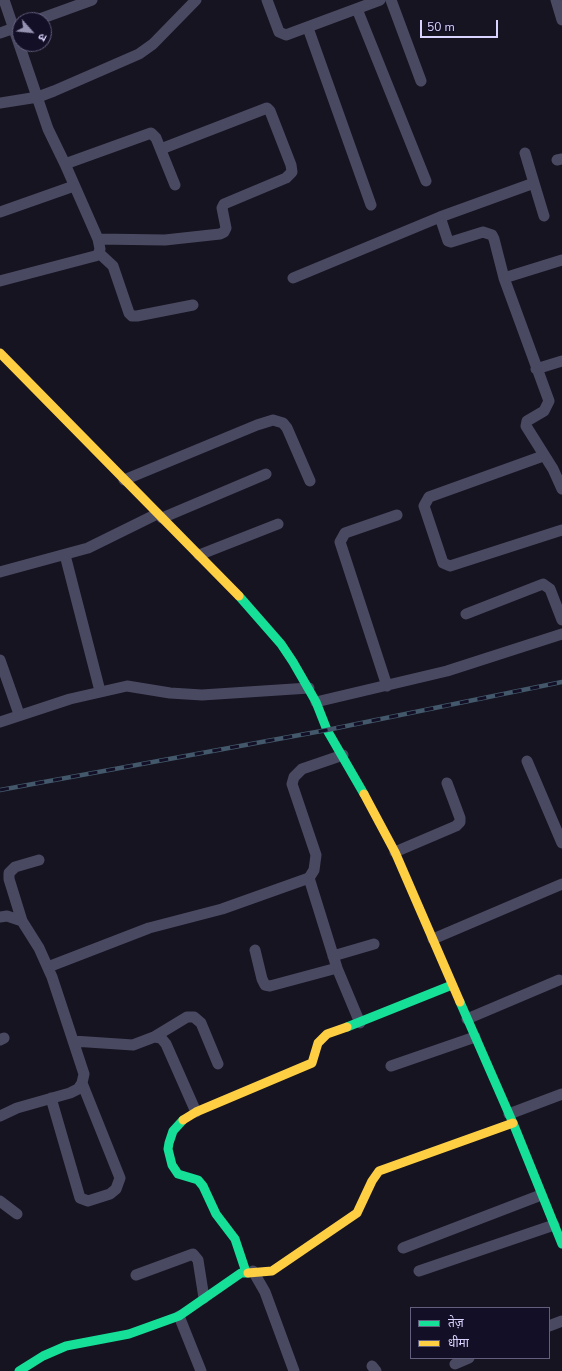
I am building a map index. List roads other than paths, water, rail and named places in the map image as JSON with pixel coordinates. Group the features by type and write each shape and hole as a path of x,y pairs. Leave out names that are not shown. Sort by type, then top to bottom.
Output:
{"main road":[{"path":"0,353 199,555 267,627 281,644 309,688 327,730 343,755 395,852 511,1118 562,1244"},
{"path":"250,1271 235,1239 216,1214 203,1186 198,1180 178,1174 172,1165 168,1150 171,1136 184,1119 196,1112 310,1064 314,1060 318,1043 323,1037 332,1032 360,1024 452,985"},
{"path":"19,1371 43,1356 66,1346 129,1334 179,1316 236,1276 250,1271 263,1273 279,1268 357,1213 375,1175 383,1168 511,1118"}],"street":[{"path":"4,0 12,17"},
{"path":"52,15 92,0"},
{"path":"0,103 38,97 139,54 153,44 196,0"},
{"path":"266,0 282,34 294,33 380,0"},
{"path":"391,0 421,81"},
{"path":"556,0 562,20"},
{"path":"357,8 426,181"},
{"path":"308,28 371,205"},
{"path":"0,34 12,29"},
{"path":"0,281 95,256 99,252 100,247 98,239 65,164 48,129 24,52"},
{"path":"98,239 164,240 220,234 224,232 226,228 222,208 224,204 286,178 292,172 291,165 276,124 267,108 161,149"},
{"path":"65,164 148,133 154,134 175,185"},
{"path":"525,153 544,216"},
{"path":"293,278 440,217 534,183"},
{"path":"0,212 74,186"},
{"path":"440,217 448,241 451,242 483,232 492,235 504,278 549,402 544,411 529,418 526,424 562,489"},
{"path":"99,252 113,266 129,312 132,316 193,305"},
{"path":"504,278 562,260"},
{"path":"536,369 562,361"},
{"path":"124,480 257,425 274,420 283,423 287,428 310,481"},
{"path":"543,456 429,497 424,506 443,563 450,566 562,530"},
{"path":"0,572 88,548 160,516 266,474"},
{"path":"387,686 340,542 345,534 397,515"},
{"path":"199,555 278,524"},
{"path":"65,555 100,691"},
{"path":"466,614 543,584 550,589 562,620"},
{"path":"316,702 447,671 562,634"},
{"path":"0,660 19,714"},
{"path":"0,722 19,714 100,691 127,686 170,693 202,695 309,688"},
{"path":"48,967 149,928 222,909 309,878 314,870 316,855 292,784 294,777 302,769 343,755"},
{"path":"527,760 562,843"},
{"path":"395,852 456,826 460,822 460,818 447,783"},
{"path":"0,1116 17,1108 70,1093 78,1089 82,1083 84,1074 48,967 22,921 9,879 9,873 15,867 39,860"},
{"path":"309,878 337,968 360,1024"},
{"path":"433,939 562,884"},
{"path":"0,917 7,916 22,921"},
{"path":"333,956 374,944"},
{"path":"256,950 262,979 265,985 270,986 337,968"},
{"path":"467,1019 559,980"},
{"path":"73,1041 133,1045 154,1037 187,1017 194,1017 201,1023 218,1064"},
{"path":"154,1037 161,1038 166,1044 196,1112"},
{"path":"391,1066 475,1037"},
{"path":"50,1098 80,1198 88,1201 110,1194 116,1188 120,1178 82,1083"},
{"path":"511,1118 562,1094"},
{"path":"403,1248 541,1195"},
{"path":"0,1201 17,1214"},
{"path":"419,1271 554,1225"},
{"path":"136,1275 193,1254 198,1260 204,1298"},
{"path":"250,1271 265,1292 294,1371"},
{"path":"179,1316 201,1371"},
{"path":"550,1326 562,1321"},
{"path":"455,1364 467,1359"}],"railway":[{"path":"0,790 327,730 562,682"}]}
